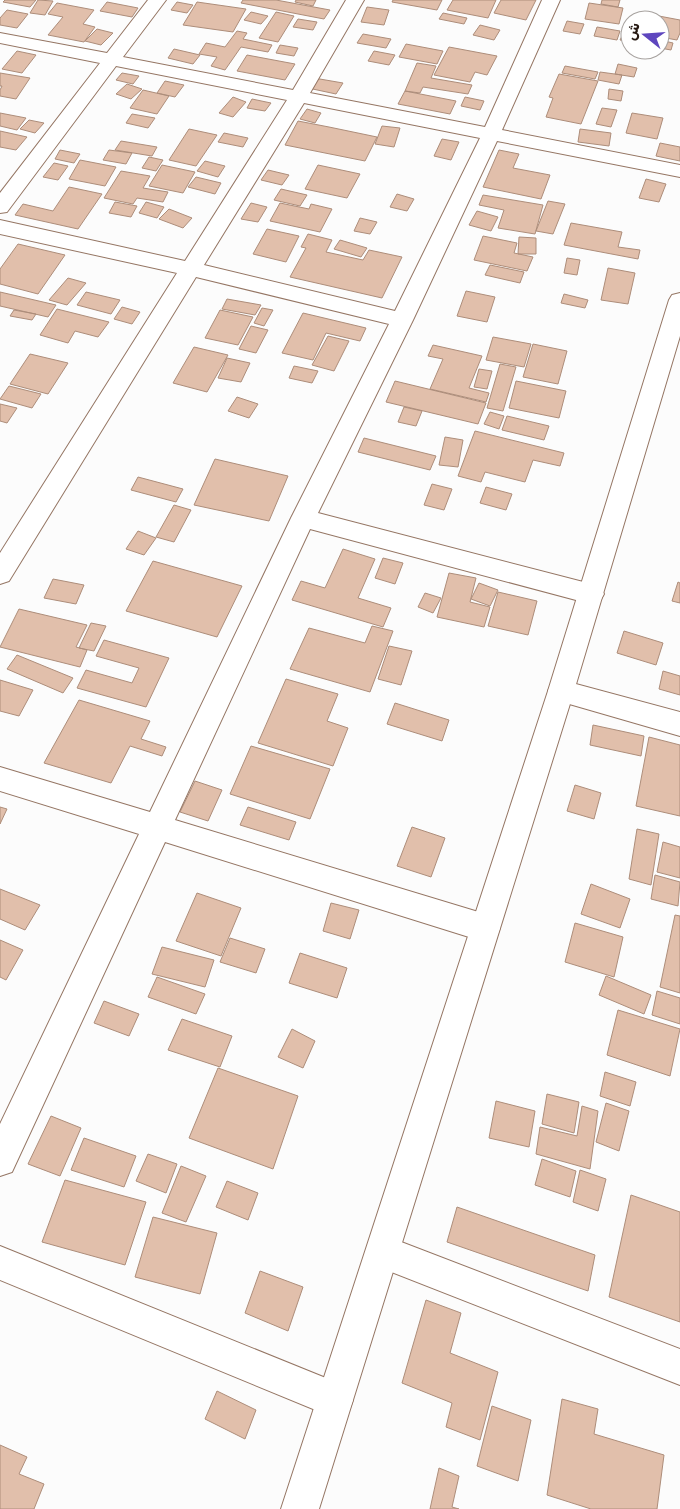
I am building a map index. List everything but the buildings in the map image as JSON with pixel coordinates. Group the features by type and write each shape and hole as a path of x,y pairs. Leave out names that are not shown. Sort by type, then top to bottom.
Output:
{"street":[{"path":"0,207 114,60 157,0"},
{"path":"0,574 298,97 355,0"},
{"path":"0,1160 303,518 402,320 491,134 550,0"},
{"path":"0,38 680,171"},
{"path":"0,227 191,269 402,320"},
{"path":"300,1509 561,691 678,317"},
{"path":"303,518 591,594"},
{"path":"561,691 680,724"},
{"path":"0,779 485,928"},
{"path":"382,1252 680,1367"},
{"path":"0,1263 335,1400"}]}
